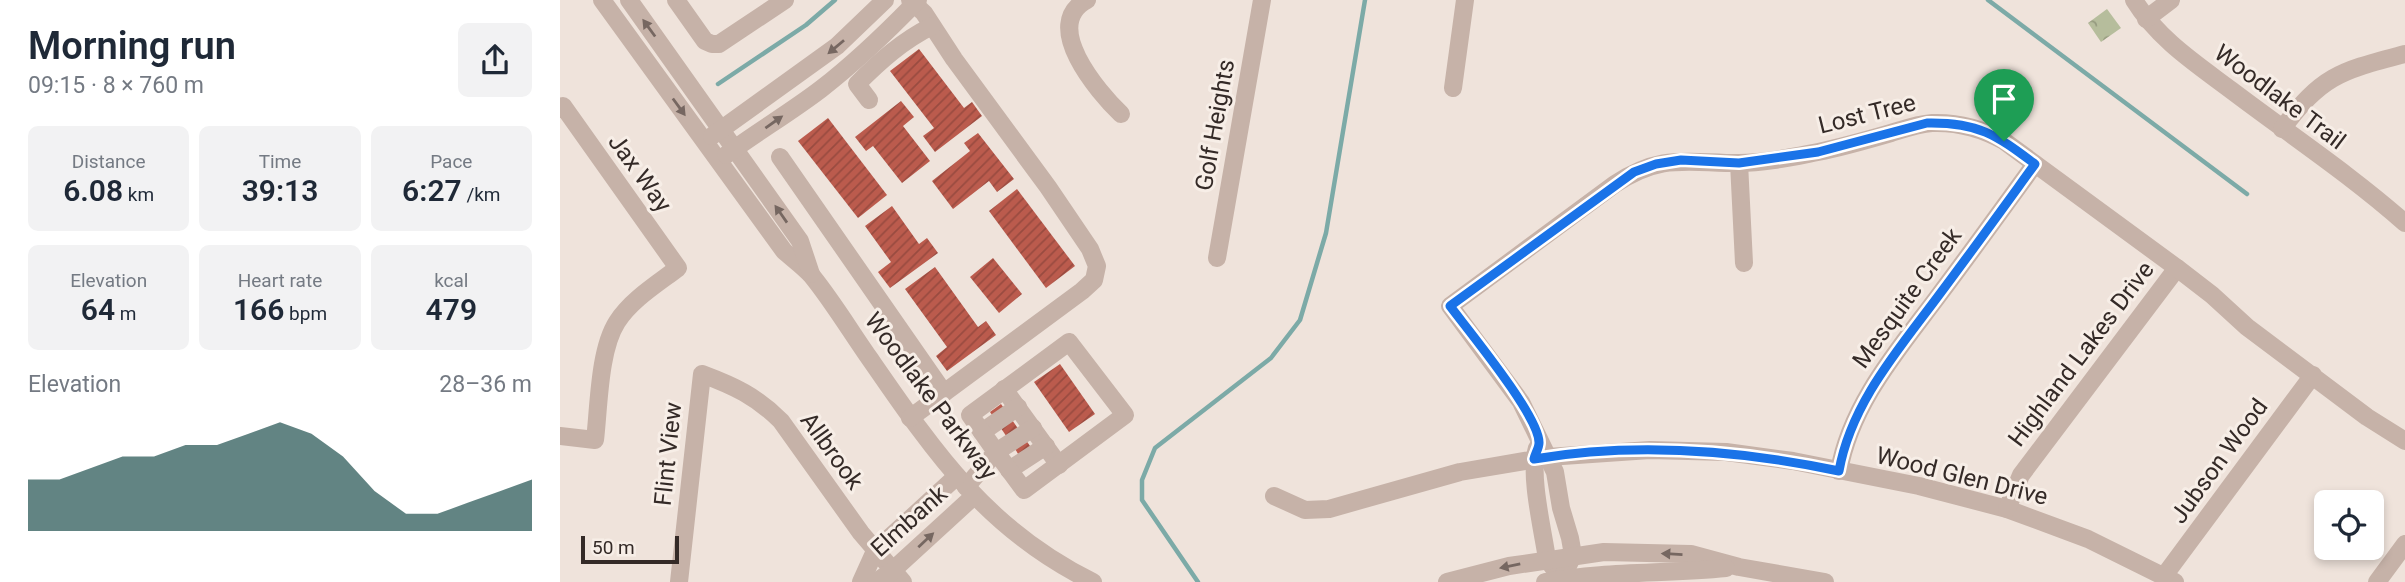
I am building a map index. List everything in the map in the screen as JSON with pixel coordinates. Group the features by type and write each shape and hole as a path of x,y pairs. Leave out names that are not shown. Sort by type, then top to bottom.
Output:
{"street":[{"name":"Woodlake Parkway","path":"602,0 784,251 811,274 911,418 965,486 1018,537 1047,557 1093,582"},
{"name":"Woodlake Parkway","path":"629,0 800,241 811,274"},
{"path":"676,0 705,41 719,44 785,0"},
{"path":"704,142 837,47 886,0"},
{"path":"1087,0 1079,4 1069,18 1069,37 1100,94 1121,114"},
{"name":"Golf Heights","path":"1217,258 1262,0"},
{"path":"1453,88 1465,0"},
{"name":"Woodlake Trail","path":"2134,0 2146,19 2192,61 2372,195 2405,223"},
{"path":"2146,19 2171,0"},
{"path":"718,161 819,91 879,40 914,1 1048,187 1090,248 1097,265 1094,280 1082,291 911,418"},
{"path":"869,100 857,84 909,37 932,26"},
{"path":"2282,129 2303,101 2342,72 2405,54"},
{"name":"Jax Way","path":"560,436 595,440 606,344 618,321 644,294 678,268 562,107"},
{"name":"Lost Tree","path":"1540,453 1531,420 1521,402 1450,306 1634,172 1656,164 1681,160 1739,163 1818,152 1927,123 1969,126 1987,131 2004,141 2178,268 2247,327 2405,441"},
{"path":"780,157 944,393"},
{"path":"1739,163 1744,263"},
{"name":"Mesquite Creek","path":"1839,471 1851,428 1874,384 2035,164"},
{"name":"Highland Lakes Drive","path":"2007,509 2021,475 2178,268"},
{"path":"1069,342 1125,415 1024,490 970,415 1004,389 1069,342"},
{"name":"Allbrook","path":"702,374 734,386 755,398 781,421 875,551 898,577"},
{"name":"Flint View","path":"679,582 702,374"},
{"name":"Jubson Wood","path":"2169,579 2313,375"},
{"path":"1004,389 1059,464"},
{"path":"982,432 1017,407"},
{"path":"965,486 996,453 1032,428"},
{"path":"1009,470 1046,446"},
{"name":"Wood Glen Drive","path":"1274,496 1305,510 1329,509 1460,472 1540,453 1705,451 1793,461 1919,486 2007,509 2088,539 2169,579"},
{"path":"1540,453 1555,472 1573,555 1556,581"},
{"path":"1540,453 1541,512 1547,559 1556,581"},
{"name":"Elmbank","path":"861,582 875,551 965,486"},
{"name":"Elmbank","path":"876,582 898,577 965,486"},
{"path":"1541,512 1561,508"},
{"path":"2377,582 2405,544"},
{"path":"1447,582 1509,566 1604,552 1691,555 1739,567 1825,582"},
{"path":"1556,581 1739,567"}],"green space":[{"path":"2107,9 2121,28 2101,42 2088,23"}],"building":[{"path":"919,49 964,108 972,102 982,116 935,152 923,136 934,128 890,71"},
{"path":"901,101 914,117 903,126 930,161 902,183 873,146 866,151 855,137"},
{"path":"828,118 887,195 858,218 798,141"},
{"path":"978,133 1014,179 997,192 989,181 953,209 932,181 970,151 964,143"},
{"path":"1017,189 1075,266 1046,288 989,211"},
{"path":"892,206 919,244 927,238 938,253 890,288 878,272 891,262 865,226"},
{"path":"993,258 1022,294 999,313 970,277"},
{"path":"935,267 978,327 986,321 996,335 947,371 936,356 947,347 905,289"},
{"path":"1060,364 1095,414 1069,432 1034,382"},
{"path":"1001,404 1039,459 1027,467 990,412"}],"waterway":[{"path":"718,84 806,25 835,0"},
{"path":"1198,582 1142,500 1142,480 1155,448 1271,358 1300,320 1326,233 1365,0"},
{"path":"1988,0 2247,194"}],"route":[{"path":"1927,123 1969,126 1987,131 2004,141 2035,164 1874,384 1851,428 1839,471 1793,461 1726,452 1592,452 1534,459 1539,443 1531,420 1521,402 1450,306 1615,184 1634,172 1656,164 1681,160 1739,163 1790,157 1847,146 1927,123"}]}
